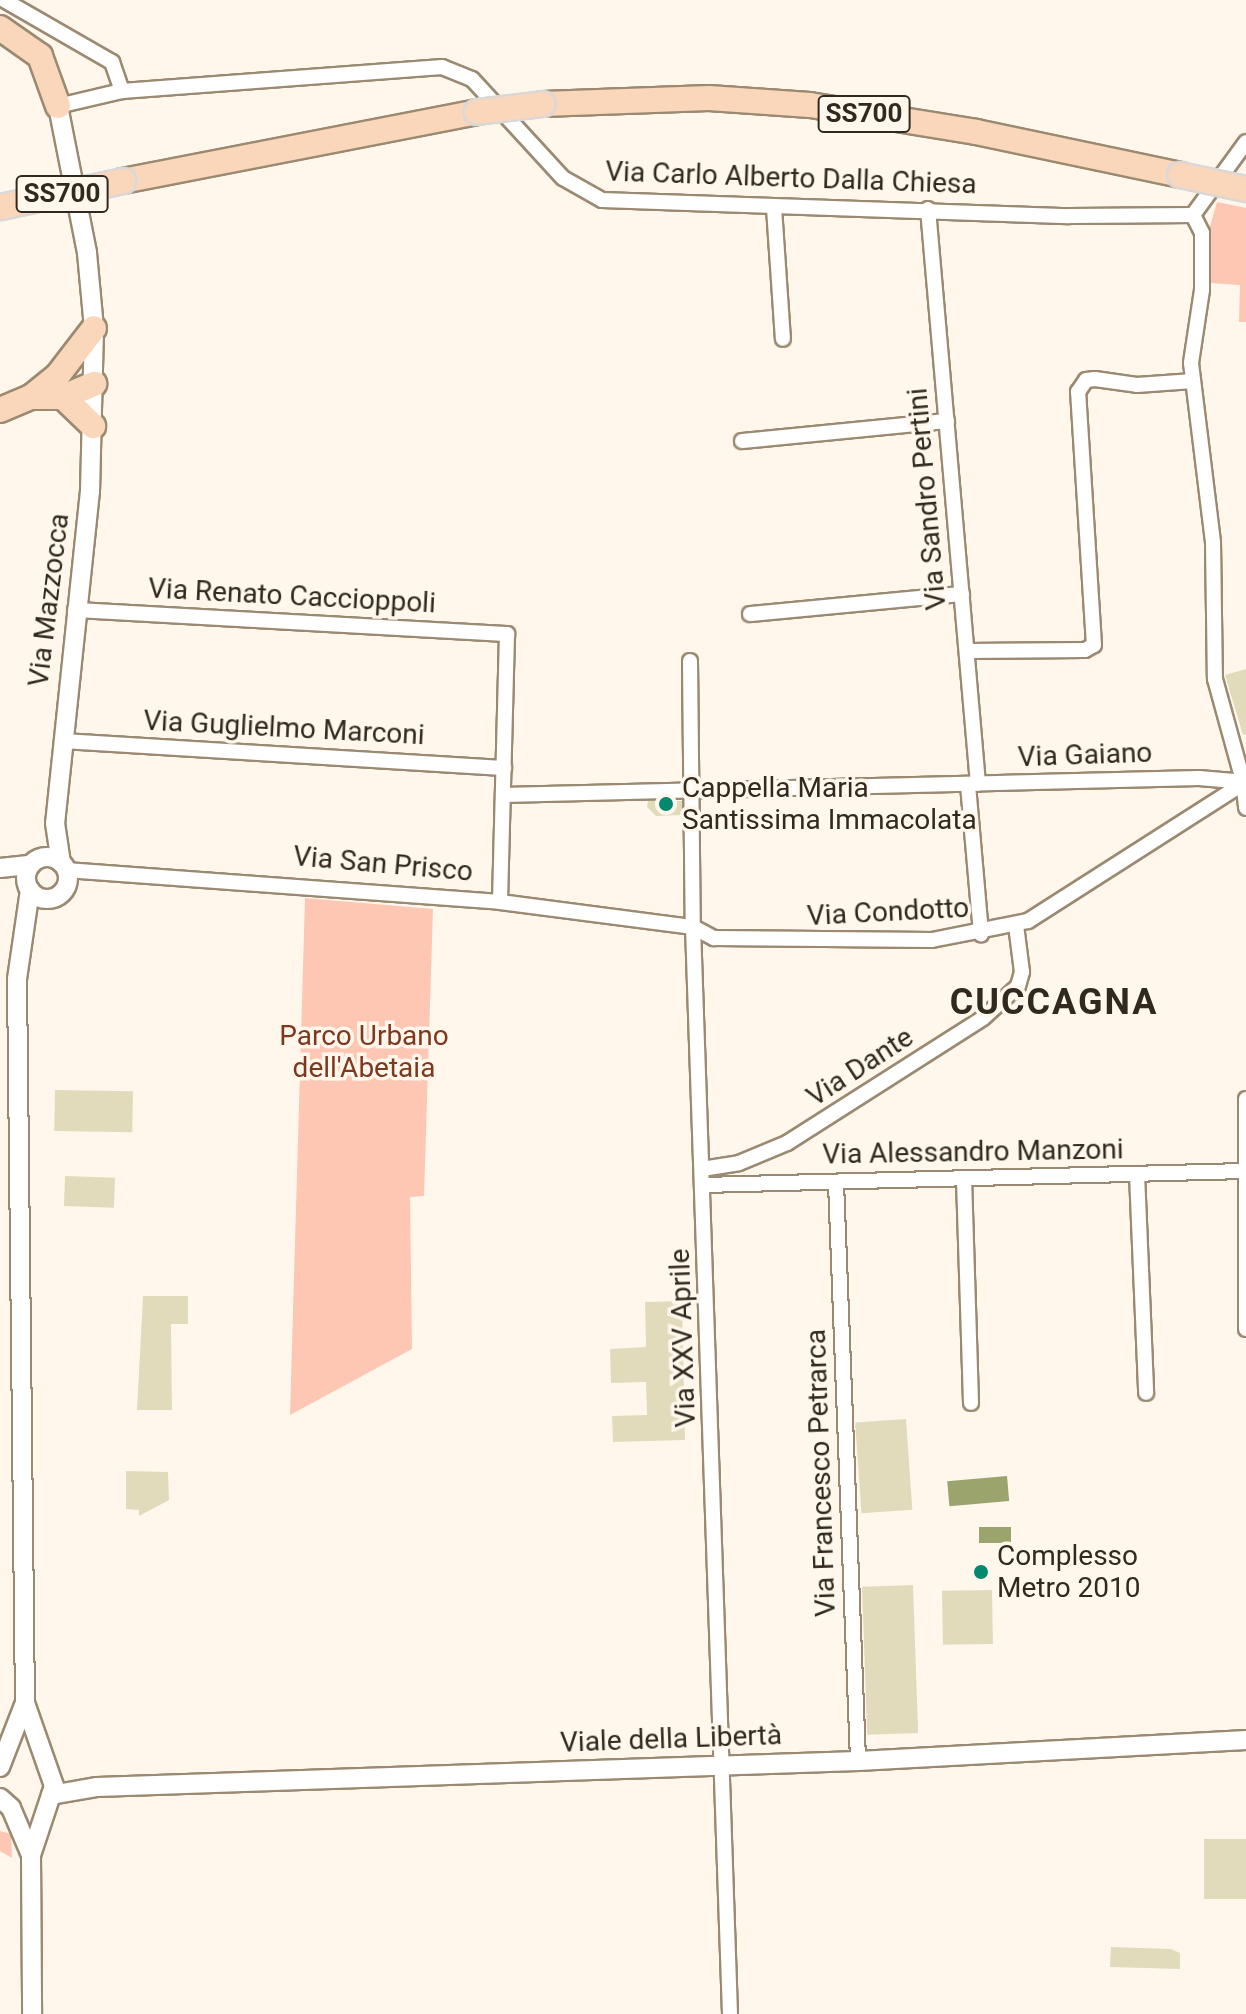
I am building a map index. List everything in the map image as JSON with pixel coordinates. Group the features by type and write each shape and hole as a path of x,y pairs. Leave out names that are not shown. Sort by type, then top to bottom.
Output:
{"highway":[{"path":"0,28 40,56 58,106"},
{"name":"SS700","path":"0,207 477,112 543,104 709,98 810,105 976,132 1246,190"},
{"path":"60,386 94,328"},
{"path":"0,410 60,386 94,384"},
{"path":"60,386 93,426"}],"street":[{"path":"4,0 112,62 122,91"},
{"name":"Via Carlo Alberto Dalla Chiesa","path":"58,106 122,91 442,67 472,79 579,191 615,201 774,208 1193,215"},
{"name":"Via Mazzocca","path":"58,106 87,253 94,328 93,426 55,823 64,866"},
{"path":"1246,142 1193,215 1202,233 1202,290 1193,381 1213,542 1215,679 1246,808"},
{"path":"774,208 783,339"},
{"name":"Via Sandro Pertini","path":"928,209 967,651 981,934"},
{"path":"967,651 1085,650 1094,645 1078,392 1086,380 1095,379 1137,385 1193,381"},
{"path":"742,441 947,421"},
{"path":"750,614 962,594"},
{"name":"Via Renato Caccioppoli","path":"75,610 507,634 504,768"},
{"name":"Via XXV Aprile","path":"690,661 693,927 730,2014"},
{"name":"Via Guglielmo Marconi","path":"62,741 504,768"},
{"path":"500,902 504,768"},
{"name":"Via Gaiano","path":"503,795 1199,778 1242,783"},
{"name":"Via Condotto","path":"693,927 714,938 879,943 981,934 1016,925 1242,783"},
{"name":"Via Mazzocca","path":"25,1703 17,979 26,934 32,875 55,823"},
{"path":"0,869 32,875 64,866 67,886 26,934"},
{"name":"Via San Prisco","path":"64,866 500,902 693,927"},
{"path":"32,875 41,898 55,898"},
{"name":"Via Dante","path":"702,1169 739,1163 787,1143 983,1018 1018,986 1022,972 1016,925"},
{"path":"1246,1099 1246,1329"},
{"name":"Via Alessandro Manzoni","path":"703,1185 1244,1171"},
{"path":"1137,1174 1146,1393"},
{"path":"964,1179 971,1403"},
{"name":"Via Francesco Petrarca","path":"836,1182 858,1761"},
{"path":"2,1764 25,1703"},
{"path":"25,1703 47,1764 48,1799 31,1855 32,2014"},
{"name":"Viale della Libertà","path":"6,1803 29,1811 48,1799 97,1787 858,1761 1246,1740"},
{"path":"2,1764 20,1754 47,1764"},
{"name":"Viale della Libertà","path":"47,1764 97,1787"},
{"path":"6,1803 31,1855"}],"green space":[{"path":"1217,202 1246,208 1246,322 1239,322 1240,285 1209,283 1209,230"},
{"name":"Parco Urbano dell'Abetaia","path":"305,898 433,909 424,1196 410,1197 412,1349 290,1415"},
{"path":"0,1831 11,1834 12,1858 0,1851"}],"shaded area":[{"path":"1007,1476 1009,1501 949,1506 947,1481"},
{"path":"979,1527 1011,1527 1011,1543 979,1543"}],"building":[{"path":"1246,669 1246,734 1243,735 1225,675"},
{"name":"Cappella Maria Santissima Immacolata","path":"648,801 682,801 682,815 656,816 647,807"},
{"path":"55,1090 133,1091 132,1132 54,1131"},
{"path":"65,1176 115,1178 114,1208 64,1206"},
{"path":"143,1296 188,1296 188,1324 171,1324 172,1410 137,1410"},
{"path":"682,1301 685,1440 613,1442 612,1416 647,1415 646,1382 611,1383 610,1349 646,1347 645,1302"},
{"path":"906,1419 912,1510 861,1513 855,1423"},
{"path":"126,1471 168,1472 169,1500 139,1516 139,1510 126,1509"},
{"path":"913,1585 918,1733 867,1735 862,1587"},
{"path":"992,1590 993,1644 943,1645 942,1591"},
{"path":"1204,1839 1246,1839 1246,1899 1204,1899"},
{"path":"1111,1947 1171,1949 1180,1953 1180,1969 1110,1967"}],"place":[{"name":"Cappella Maria Santissima Immacolata","path":"666,804"},
{"name":"Complesso Metro 2010","path":"981,1572"}],"district":[{"name":"CUCCAGNA","path":"1054,1003"}]}
